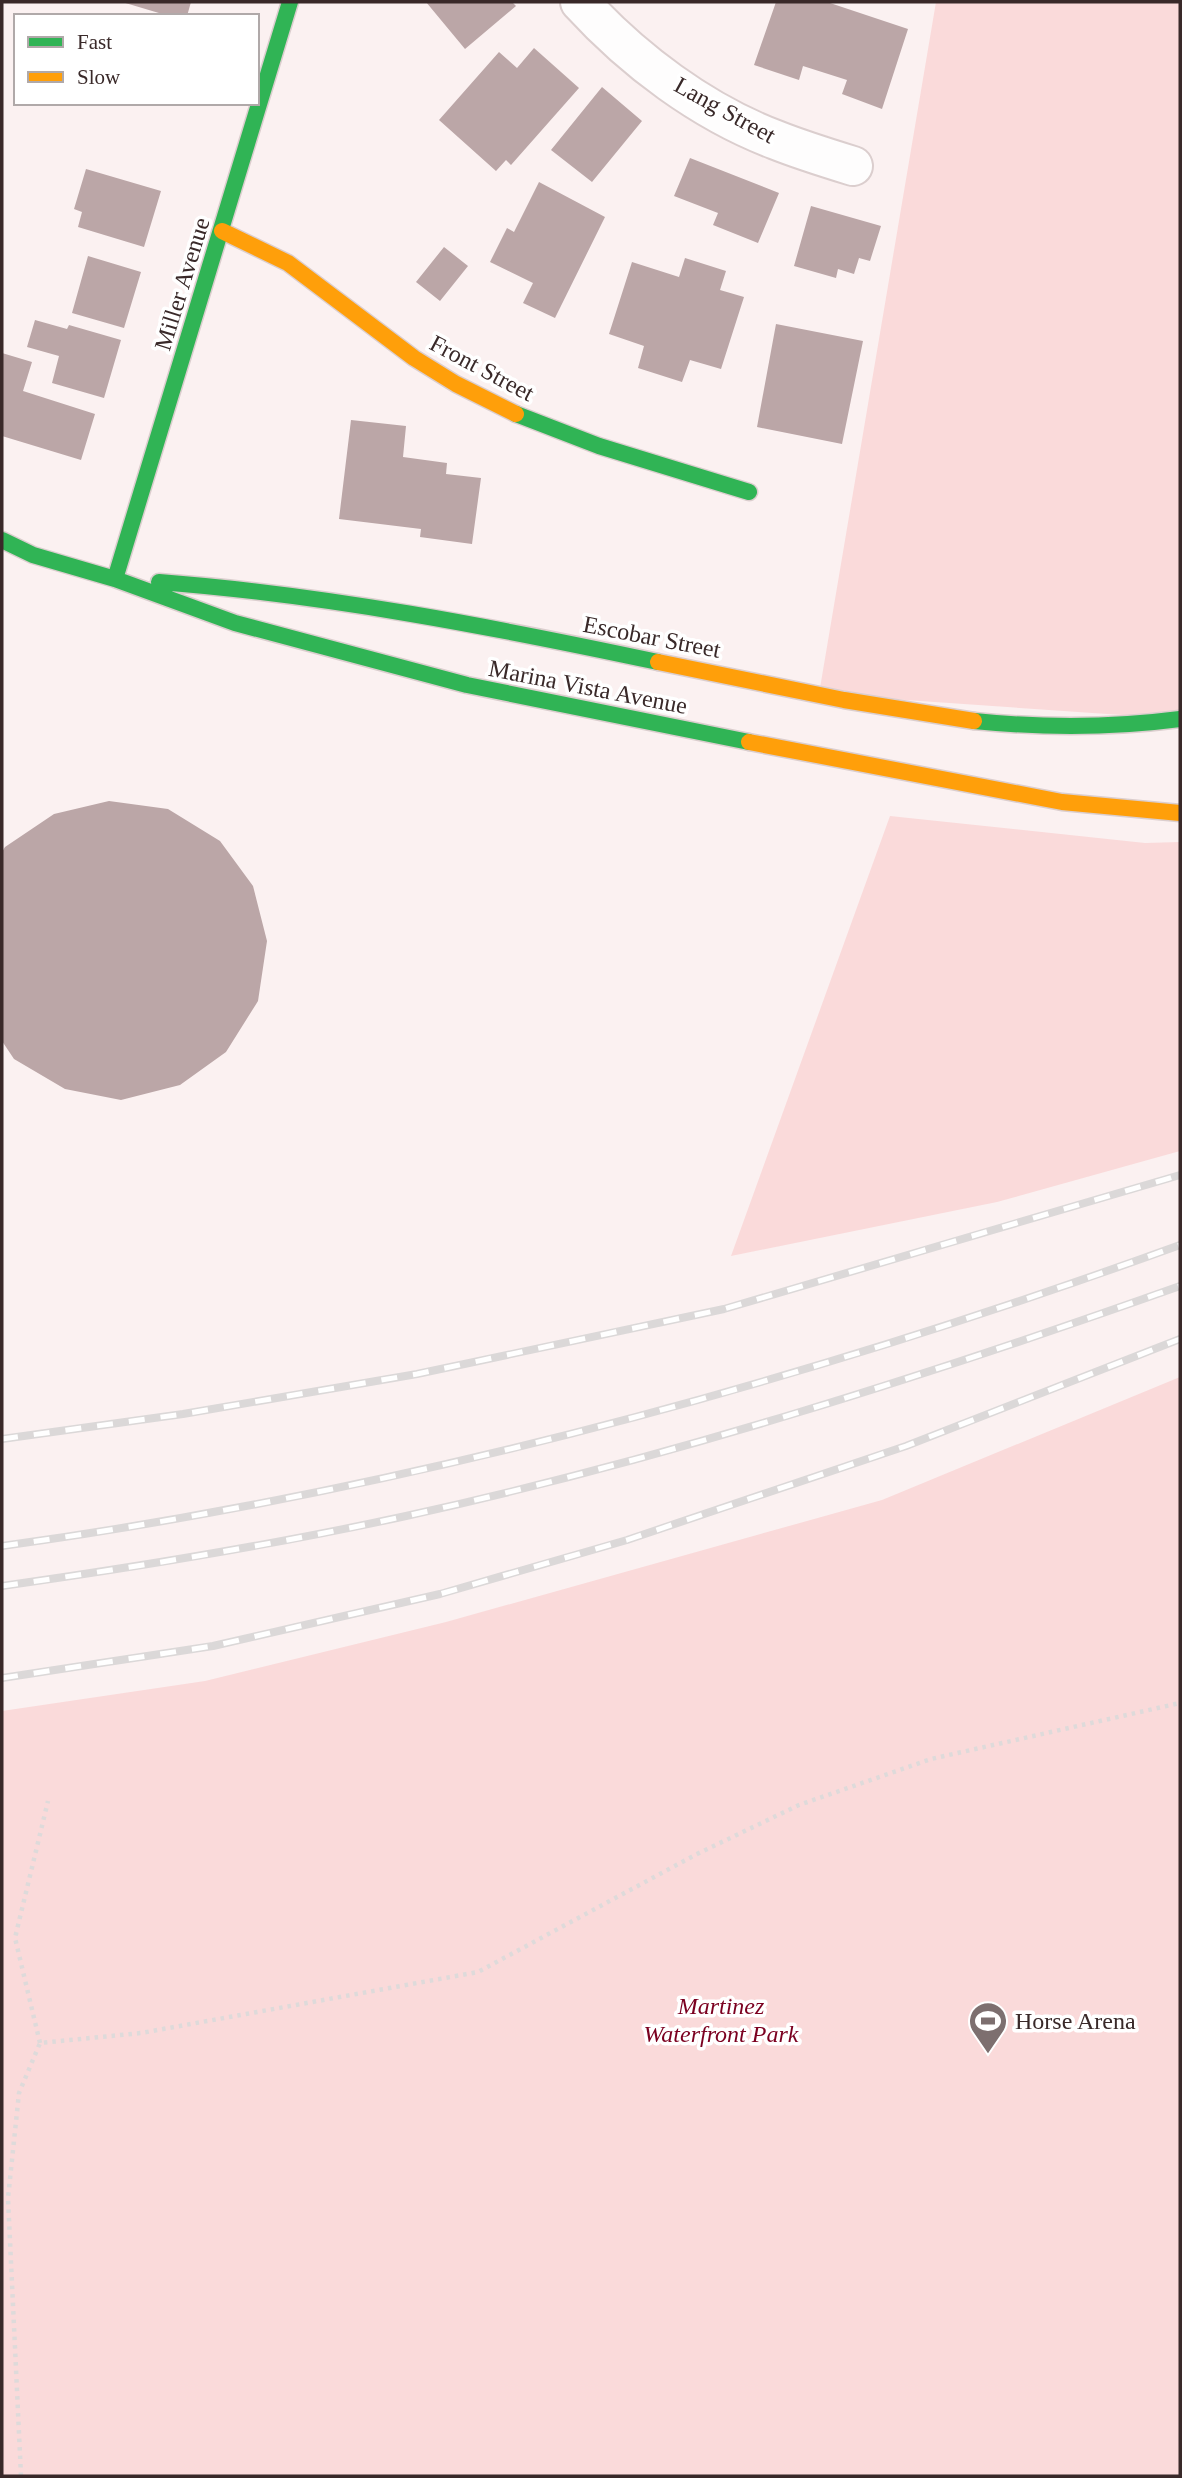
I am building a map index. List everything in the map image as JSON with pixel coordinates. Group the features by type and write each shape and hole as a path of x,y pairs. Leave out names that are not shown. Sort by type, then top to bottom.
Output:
{"main road":[{"name":"Miller Avenue","path":"115,579 290,2"},
{"name":"Front Street","path":"222,231 260,247 296,269 396,346 455,384 517,415 629,456 749,492"},
{"name":"Marina Vista Avenue","path":"2,540 33,555 115,579 235,624 467,685 904,774 1062,803 1180,813"},
{"name":"Escobar Street","path":"115,579 303,595 452,620 933,715 1016,726 1064,727 1180,719"}],"street":[{"name":"Lang Street","path":"580,2 612,37 694,98 774,140 853,166"}],"path":[{"path":"40,2043 141,2033 478,1972 697,1854 799,1805 931,1759 1180,1703"},
{"path":"20,2476 8,2198 19,2093 40,2043 15,1938 48,1801"}],"green space":[{"path":"936,2 1180,2 1180,719 819,694"},
{"path":"890,816 1145,843 1180,842 1180,1151 997,1202 731,1256"},
{"name":"Martinez Waterfront Park","path":"1180,1377 1180,2476 2,2476 2,1711 205,1681 446,1622 882,1500"}],"building":[{"path":"122,2 191,2 188,14 162,14"},
{"path":"426,2 512,2 516,6 465,49"},
{"path":"776,2 827,2 908,29 882,109 842,94 847,80 803,66 799,80 754,65"},
{"path":"534,48 579,88 511,165 506,160 496,171 439,120 499,52 517,68"},
{"path":"602,87 642,121 592,182 551,150"},
{"path":"690,158 779,193 758,243 713,225 718,213 674,196"},
{"path":"86,169 161,191 144,247 78,227 82,212 74,209"},
{"path":"539,182 605,217 555,318 523,303 533,283 490,262 507,228 514,232"},
{"path":"811,206 881,226 870,261 859,258 854,274 838,269 836,278 794,266"},
{"path":"444,247 468,266 440,301 416,282"},
{"path":"88,256 141,272 124,328 72,313"},
{"path":"685,258 726,271 720,290 744,297 721,369 690,360 682,382 638,368 644,346 609,334 632,262 679,277"},
{"path":"35,320 67,329 69,325 121,340 104,398 52,383 59,356 27,347"},
{"path":"776,324 863,341 842,444 757,427"},
{"path":"2,353 32,362 23,391 95,414 81,460 2,436"},
{"path":"351,420 406,426 403,457 447,463 446,474 481,478 472,544 420,537 421,529 339,519"},
{"path":"109,801 168,809 220,841 253,886 267,941 258,1001 226,1052 180,1085 121,1100 65,1089 14,1059 2,1041 2,852 5,847 54,814"}],"railway":[{"path":"2,1439 183,1414 417,1374 724,1309 1180,1175"},
{"path":"2,1546 152,1523 302,1495 599,1427 892,1343 1180,1245"},
{"path":"2,1586 306,1536 504,1493 796,1413 989,1352 1180,1286"},
{"path":"2,1678 213,1646 440,1594 627,1540 906,1446 1180,1339"}],"traffic: fast":[{"path":"259,104 290,2"},
{"path":"115,579 259,105"},
{"path":"516,414 599,446 749,492"},
{"path":"2,540 33,555 115,579 235,623 467,685 749,742"},
{"path":"159,582 348,604 658,662"},
{"path":"974,721 1077,726 1180,719"}],"traffic: slow":[{"path":"222,231 288,263 414,358 456,384 516,414"},
{"path":"658,662 844,700 974,721"},
{"path":"749,742 1062,802 1180,813"}],"place":[{"name":"Horse Arena","path":"988,2055"}]}
